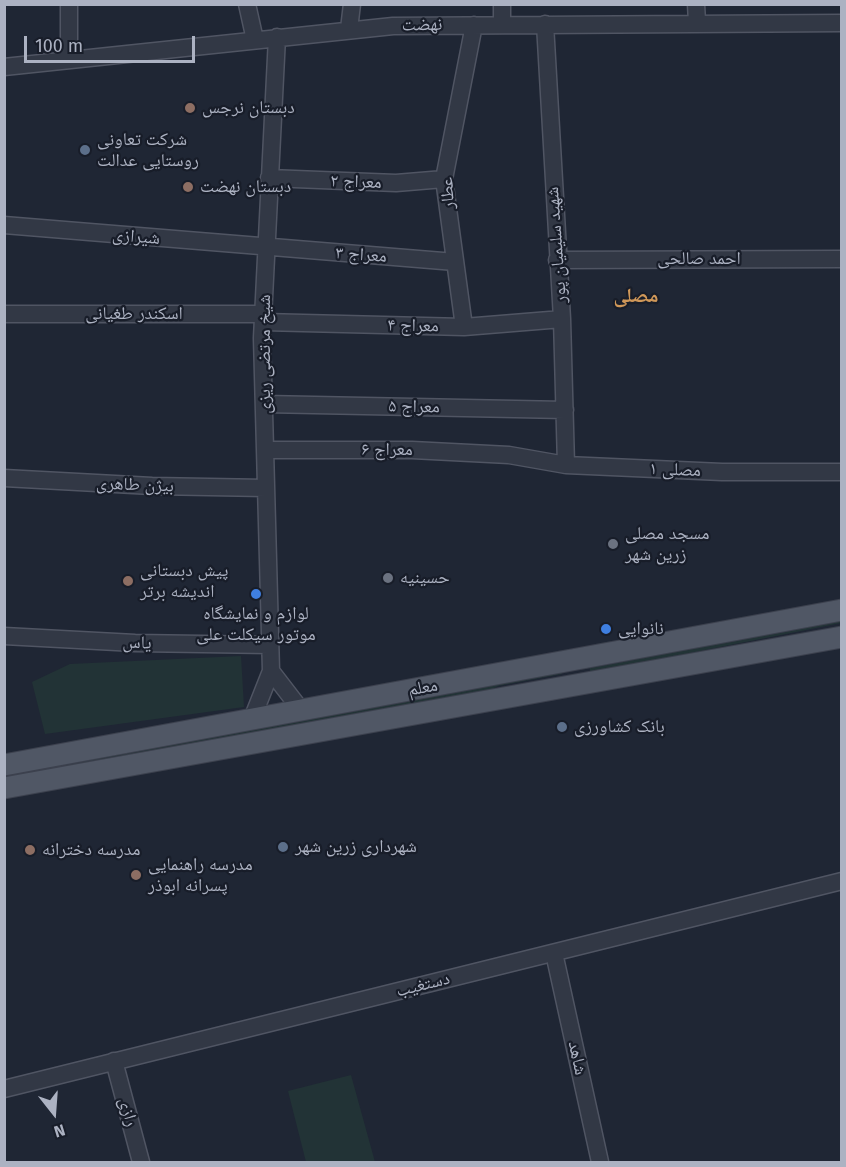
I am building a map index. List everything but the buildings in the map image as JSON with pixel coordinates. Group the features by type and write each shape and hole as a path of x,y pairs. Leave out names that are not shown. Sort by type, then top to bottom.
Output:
{"main road":[{"name":"معلم","path":"4,765 842,610"},
{"name":"معلم","path":"4,788 842,638"},
{"path":"564,661 570,686"}],"street":[{"path":"69,4 69,60"},
{"path":"247,4 255,40"},
{"path":"349,29 352,4"},
{"path":"502,4 502,24"},
{"path":"696,4 697,22"},
{"name":"نهضت","path":"4,67 349,29 502,24 842,23"},
{"name":"شهید سلیمیان پور","path":"546,24 562,319 566,465"},
{"name":"عطار","path":"464,327 444,179 474,25"},
{"name":"شیخ مرتضی ریزی","path":"252,719 271,671 263,318 277,37"},
{"name":"معراج ۲","path":"269,178 396,183 444,179"},
{"name":"شیرازی","path":"4,225 267,248"},
{"name":"معراج ۳","path":"267,248 455,262"},
{"name":"احمد صالحی","path":"557,260 842,259"},
{"name":"اسکندر طغیانی","path":"4,314 263,318"},
{"name":"معراج ۴","path":"263,318 464,327 562,319"},
{"name":"معراج ۵","path":"264,404 565,410"},
{"name":"معراج ۶","path":"265,450 412,450 509,455"},
{"name":"مصلی ۱","path":"509,455 566,465 722,472 842,472"},
{"name":"بیژن طاهری","path":"4,478 152,486 266,488"},
{"name":"یاس","path":"4,636 135,643 270,645"},
{"path":"271,671 302,710"},
{"name":"دستغیب","path":"4,1089 842,881"},
{"name":"شاهد","path":"554,953 600,1162"},
{"name":"رازی","path":"114,1062 141,1162"}],"shaded area":[{"path":"841,614 841,623 590,673 590,668 643,658 664,649"},
{"path":"241,656 244,707 45,734 32,682 70,664"},
{"path":"561,669 562,674 498,686 488,692 5,781 5,774"},
{"path":"351,1075 375,1162 306,1162 288,1091"}],"place":[{"name":"دبستان نرجس","path":"190,108"},
{"name":"شرکت تعاونی روستایی عدالت","path":"85,150"},
{"name":"دبستان نهضت","path":"188,187"},
{"name":"مسجد مصلی زرین شهر","path":"613,544"},
{"name":"حسینیه","path":"388,578"},
{"name":"پیش دبستانی اندیشه برتر","path":"128,581"},
{"name":"لوازم و نمایشگاه موتور سیکلت علی","path":"256,594"},
{"name":"نانوایی","path":"606,629"},
{"name":"بانک کشاورزی","path":"562,727"},
{"name":"شهرداری زرین شهر","path":"283,847"},
{"name":"مدرسه دخترانه","path":"30,850"},
{"name":"مدرسه راهنمایی پسرانه ابوذر","path":"136,875"}],"district":[{"name":"مصلی","path":"636,296"}]}
